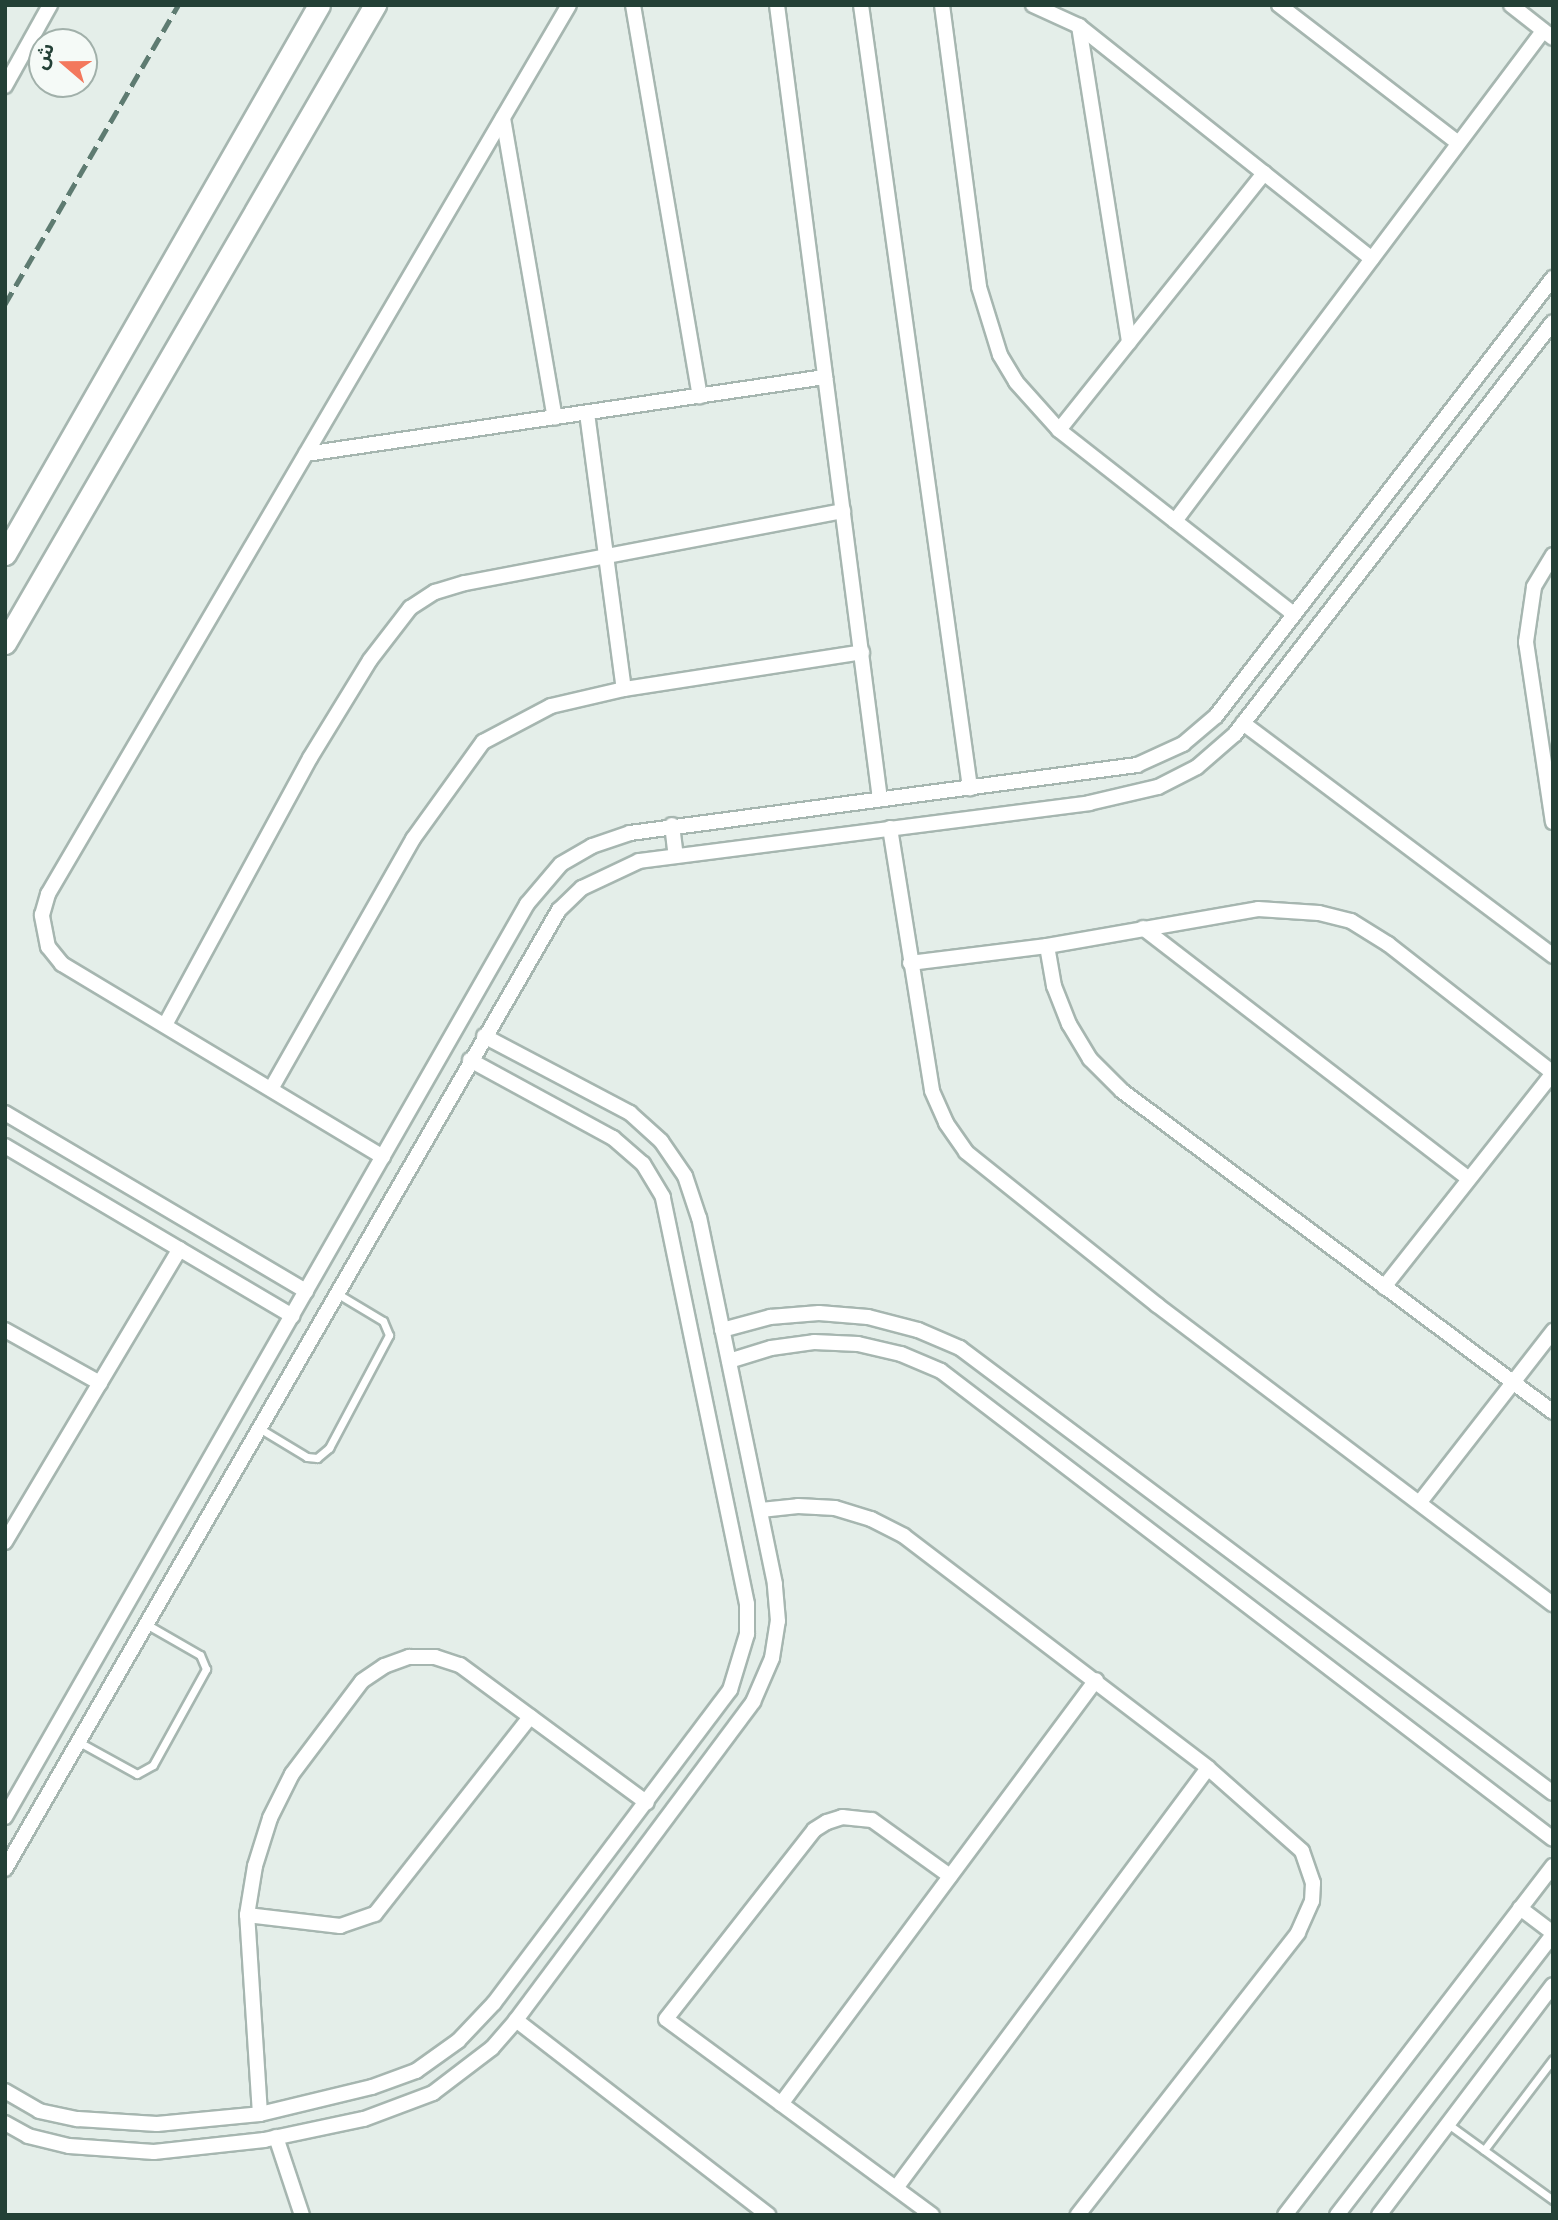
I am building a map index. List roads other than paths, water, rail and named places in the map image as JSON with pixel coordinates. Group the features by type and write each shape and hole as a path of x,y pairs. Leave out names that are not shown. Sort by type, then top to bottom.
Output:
{"street":[{"path":"5,86 50,5"},
{"path":"5,554 319,5"},
{"path":"5,642 375,5"},
{"path":"383,1157 54,956 42,926 44,904 569,5"},
{"path":"633,5 700,396"},
{"path":"776,5 880,799"},
{"path":"861,5 970,788"},
{"path":"942,5 979,286 1000,355 1016,382 1059,430 1294,614"},
{"path":"1033,5 1079,26 1372,259"},
{"path":"1279,5 1458,144"},
{"path":"1175,521 1458,144 1548,34 1511,5"},
{"path":"1079,26 1129,342"},
{"path":"503,118 555,418"},
{"path":"1059,430 1264,173"},
{"path":"5,1817 538,890 561,864 592,846 672,825 1137,765 1183,744 1216,716 1553,278"},
{"path":"5,1869 541,936 582,888 639,861 1089,803 1158,787 1197,767 1244,723 1553,321"},
{"path":"306,454 825,377"},
{"path":"587,413 624,689"},
{"path":"165,1025 310,758 370,660 410,608 435,592 466,583 607,559 843,511"},
{"path":"1553,555 1534,587 1526,642 1553,822"},
{"path":"271,1089 413,839 464,763 483,741 516,721 551,705 624,689 862,652"},
{"path":"1244,723 1553,956"},
{"path":"672,825 676,856"},
{"path":"890,828 932,1091 946,1123 966,1152 1116,1273 1553,1604"},
{"path":"910,963 1047,946 1258,909 1319,913 1351,921 1388,944 1553,1073 1384,1287"},
{"path":"1143,928 1469,1179"},
{"path":"1047,946 1054,986 1069,1024 1090,1059 1122,1091 1553,1412"},
{"path":"5,2123 28,2136 112,2152 154,2152 276,2137 364,2119 433,2093 482,2056 516,2020 753,1702 772,1658 778,1621 761,1510 699,1218 685,1176 661,1141 630,1113 484,1036"},
{"path":"5,2091 38,2111 118,2124 260,2114 372,2087 416,2071 458,2041 494,2003 647,1804 730,1690 747,1634 747,1604 729,1499 663,1197 643,1164 613,1138 470,1060"},
{"path":"5,1113 306,1291"},
{"path":"5,1146 292,1316"},
{"path":"5,1542 180,1249"},
{"path":"722,1330 770,1317 826,1314 868,1317 918,1330 960,1348 1553,1793"},
{"path":"5,1330 100,1383"},
{"path":"1420,1502 1553,1331"},
{"path":"729,1361 771,1348 814,1342 858,1344 901,1354 941,1371 1553,1839"},
{"path":"761,1510 810,1507 871,1519 944,1565 1097,1680 1208,1768 1303,1850 1310,1866 1312,1901 1298,1933 1079,2215"},
{"path":"260,2114 247,1915 266,1830 292,1774 362,1681 384,1666 422,1657 460,1665 647,1804"},
{"path":"781,2104 1097,1680"},
{"path":"247,1915 340,1926 375,1914 530,1717"},
{"path":"896,2188 1208,1768"},
{"path":"932,2215 666,2019 814,1830 827,1822 842,1817 872,1820 950,1876"},
{"path":"1285,2215 1553,1866"},
{"path":"1337,2215 1553,1934 1520,1908"},
{"path":"1379,2215 1553,1985"},
{"path":"516,2020 768,2215"},
{"path":"276,2137 302,2215"}],"lane":[{"path":"259,1428 307,1457 317,1458 329,1448 389,1335 383,1321 336,1293"},
{"path":"78,1742 137,1774 153,1765 206,1669 200,1655 146,1624"},
{"path":"1484,2150 1553,2059"},
{"path":"1448,2123 1553,2200"}],"railway":[{"path":"5,304 178,5"}]}
